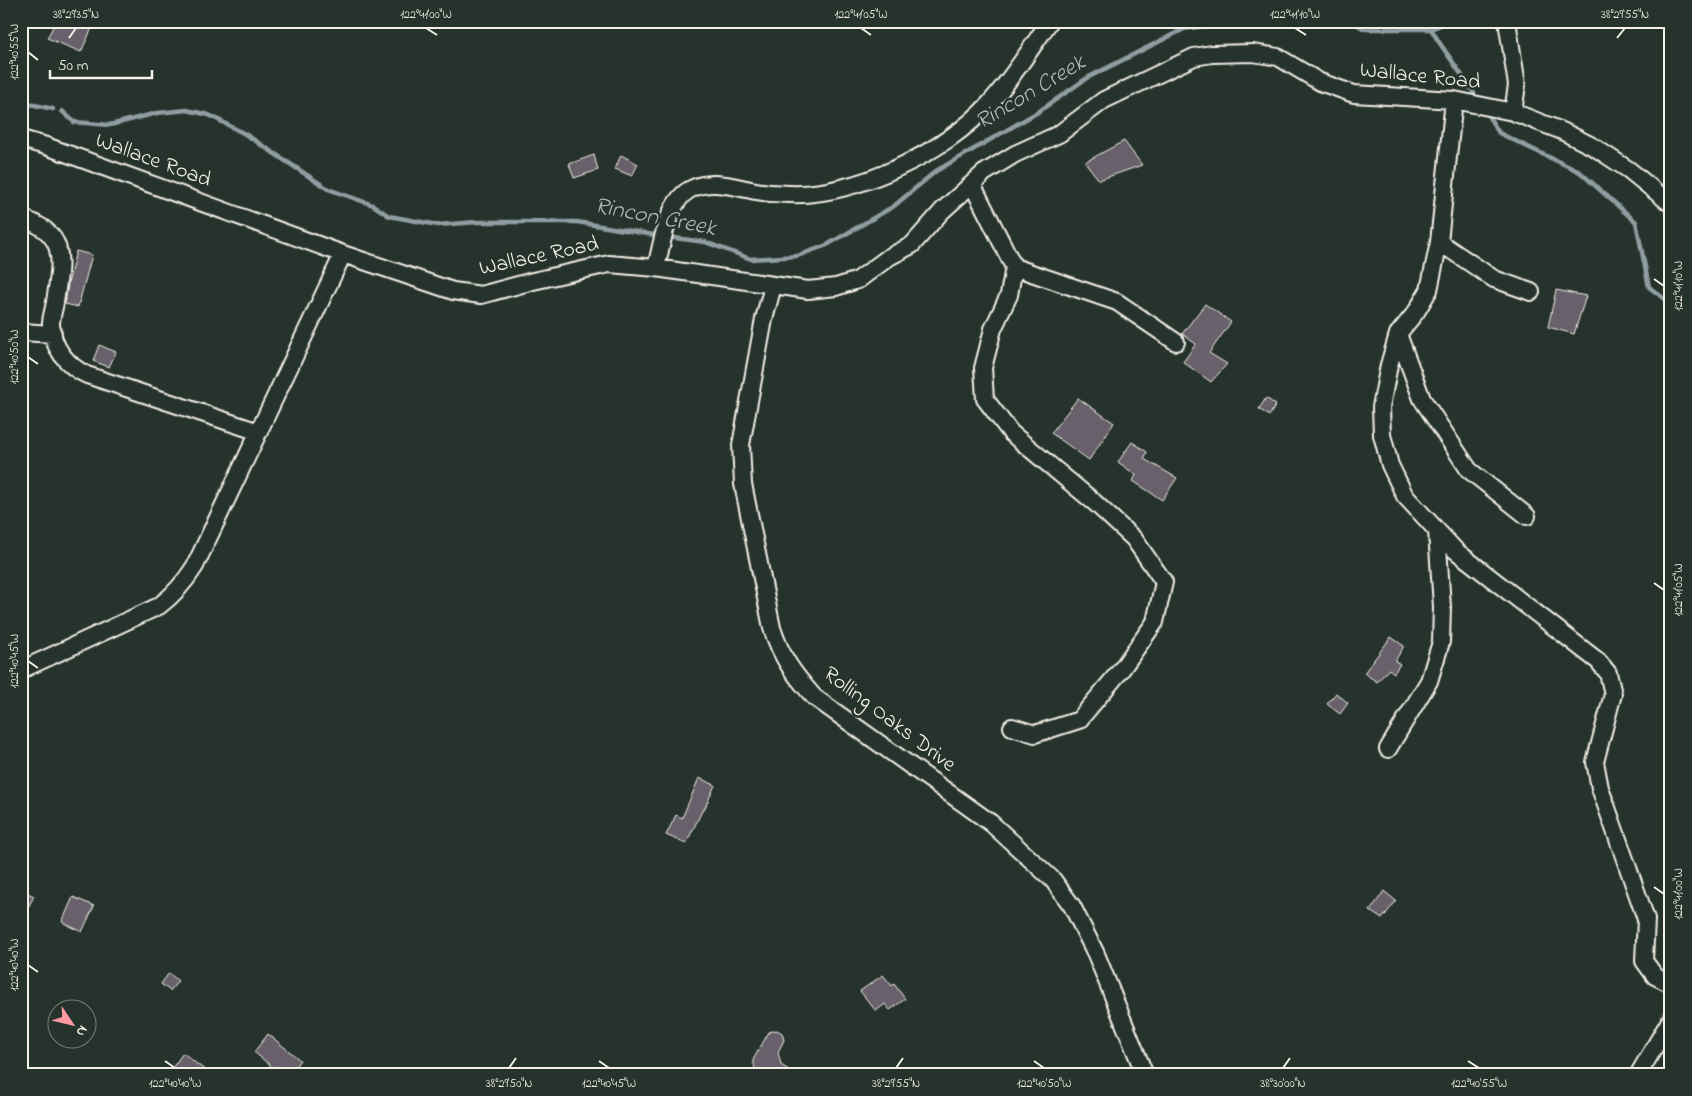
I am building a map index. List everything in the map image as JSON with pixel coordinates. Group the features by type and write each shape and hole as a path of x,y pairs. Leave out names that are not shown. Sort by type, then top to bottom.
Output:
{"street":[{"path":"656,268 673,207 683,194 698,186 716,184 758,192 792,194 823,192 867,180 922,156 964,128 989,105 1050,21"},
{"path":"1507,21 1517,85 1513,112"},
{"name":"Wallace Road","path":"21,139 46,146 343,254 453,291 481,295 608,264 656,268 808,290 836,287 858,280 889,257 912,245 942,211 984,173 1015,154 1059,134 1104,100 1194,57 1212,54 1253,53 1278,57 1320,82 1354,94 1454,100 1513,112 1562,131 1608,156 1630,170 1671,204"},
{"path":"1454,100 1439,242 1429,290 1416,312 1398,334 1380,407 1382,435 1390,465 1405,496 1437,531 1456,551 1598,661 1608,673 1613,694 1595,762 1600,788 1646,919 1644,961 1655,976 1671,984"},
{"path":"972,184 1014,267 1009,295 993,329 983,368 985,399 1011,433 1094,502 1134,539 1164,582 1155,622 1121,670 1079,720 1035,734 1012,727"},
{"path":"21,218 50,232 56,241 60,253 60,269 51,323 58,350 78,371 87,376 259,432"},
{"path":"1439,242 1494,279 1531,292"},
{"path":"21,670 159,606 173,596 184,584 195,566 343,254"},
{"path":"1014,267 1117,302 1176,342"},
{"name":"Rolling Oaks Drive","path":"773,286 764,319 741,445 742,484 772,628 778,647 792,672 814,697 991,823 1053,880 1072,906 1096,954 1145,1075"},
{"path":"21,332 53,334"},
{"path":"1398,334 1422,400 1469,470 1527,516"},
{"path":"1388,749 1428,681 1441,642 1442,607 1437,531"},
{"path":"1638,1075 1671,1019"}],"building":[{"path":"56,21 85,21 93,26 81,52 47,38"},
{"path":"1124,141 1142,165 1099,180 1085,162"},
{"path":"594,155 598,170 574,178 569,164"},
{"path":"621,155 638,164 632,176 615,169"},
{"path":"76,251 92,255 78,307 65,304"},
{"path":"1556,290 1586,296 1574,334 1548,327"},
{"path":"1205,304 1231,322 1209,353 1227,364 1211,382 1183,362 1196,344 1182,334"},
{"path":"99,345 116,352 109,367 93,361"},
{"path":"1078,398 1114,423 1089,460 1051,433"},
{"path":"1266,398 1276,405 1269,416 1259,409"},
{"path":"1132,442 1147,452 1144,459 1177,478 1162,500 1133,481 1136,475 1118,462"},
{"path":"1391,637 1404,646 1395,661 1400,664 1394,673 1389,669 1377,682 1364,673"},
{"path":"1336,693 1348,703 1340,714 1327,704"},
{"path":"699,778 715,785 686,844 666,835 676,815 682,818"},
{"path":"21,890 34,896 21,921"},
{"path":"1384,891 1396,901 1382,919 1370,911"},
{"path":"73,897 94,906 82,932 62,922"},
{"path":"169,973 178,981 170,991 161,984"},
{"path":"883,975 892,986 894,984 905,999 890,1010 885,1004 876,1011 860,991"},
{"path":"777,1030 782,1033 784,1040 778,1052 781,1065 797,1075 760,1075 756,1073 753,1060 769,1032"},
{"path":"268,1034 300,1060 289,1075 282,1075 254,1052"},
{"path":"183,1053 211,1075 167,1075"}],"waterway":[{"name":"Rincon Creek","path":"667,237 705,242 751,259 797,256 827,245 894,206 936,171 1038,112 1087,78 1184,29 1241,21"},
{"name":"Rincon Creek","path":"1352,21 1364,29 1431,29 1450,21"},
{"path":"1431,29 1474,93"},
{"name":"Rincon Creek","path":"21,102 53,109"},
{"name":"Rincon Creek","path":"62,111 74,122 110,125 157,113 187,110 209,115 245,134 328,189 373,205 389,216 438,225 477,222 577,222 660,236"},
{"path":"1489,117 1499,133 1580,172 1636,222 1649,287 1671,304"}]}
